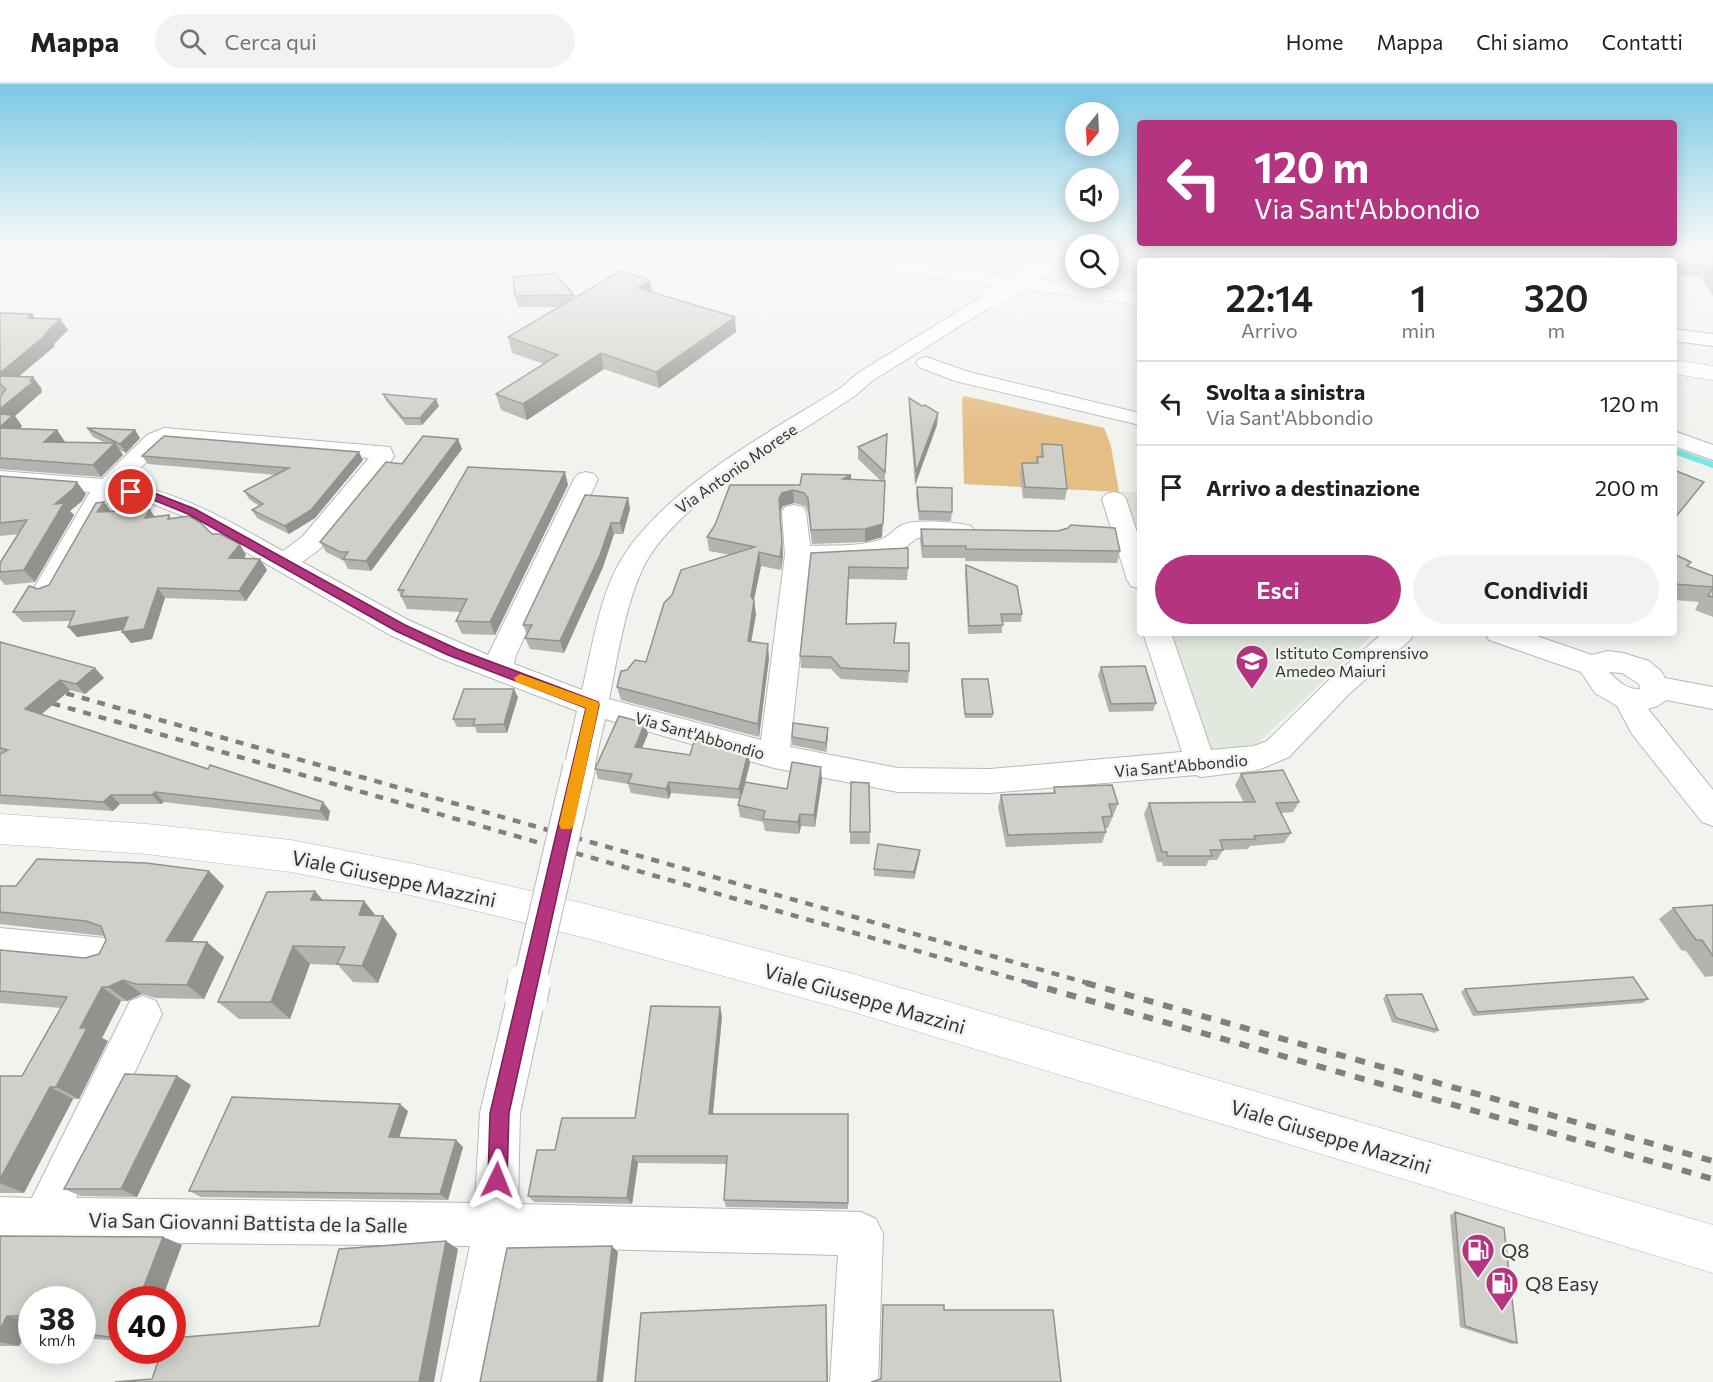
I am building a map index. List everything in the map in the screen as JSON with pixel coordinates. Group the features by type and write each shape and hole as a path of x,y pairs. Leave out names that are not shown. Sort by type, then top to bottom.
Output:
{"main road":[{"path":"1677,351 1713,356"},
{"path":"1677,368 1713,373"},
{"name":"Viale Giuseppe Mazzini","path":"0,829 147,839 291,856 419,881 586,921 850,992 1713,1249"}],"street":[{"name":"Via Antonio Morese","path":"465,1382 496,1225 500,1113 618,597 629,569 655,528 679,506 719,476 849,391 909,368 933,337 973,311"},
{"path":"1677,335 1713,340"},
{"path":"933,337 909,368 962,377 1137,418"},
{"path":"47,588 106,487 155,440 164,435 382,452 383,456 311,543 285,563"},
{"path":"1677,439 1713,453"},
{"name":"Via Sant'Abbondio","path":"0,478 106,487 154,496 192,511 400,628 499,670 593,705 774,756 898,780 990,781 1201,765 1258,758 1278,749 1339,687 1397,636"},
{"path":"499,670 502,655 586,478"},
{"path":"1113,499 1137,571"},
{"path":"774,756 798,555 794,512"},
{"path":"798,555 862,552 890,546 911,530 989,532"},
{"path":"1158,636 1201,765"},
{"path":"1508,636 1596,667"},
{"path":"1608,661 1627,664 1646,674 1655,687 1655,693 1645,699 1627,698 1601,684 1595,672 1596,667 1608,661"},
{"path":"1655,687 1713,698"},
{"path":"1627,698 1644,726 1713,813"},
{"path":"0,944 105,954"},
{"path":"44,1220 143,1014"},
{"name":"Via San Giovanni Battista de la Salle","path":"0,1219 496,1225 861,1234 854,1382"}],"shaded area":[{"path":"965,396 1104,428 1111,446 1119,492 964,484 962,398"},
{"path":"1119,492 1137,492 1137,543"},
{"name":"Istituto Comprensivo Amedeo Maiuri","path":"1170,636 1371,636 1255,746 1212,751"}],"building":[{"path":"553,311 714,311 735,317 656,372 601,353 523,404 496,394 558,355 508,337"},
{"path":"0,313 32,314 27,318 60,319 45,334 47,334 0,373"},
{"path":"0,376 33,377 30,381 34,381 0,409 0,397 6,389 0,384"},
{"path":"383,394 436,399 420,418 403,418"},
{"path":"909,398 938,413 916,472"},
{"path":"0,414 13,415 0,427"},
{"path":"0,428 57,430 44,442 115,443 93,465 0,458"},
{"path":"87,428 135,430 120,444"},
{"path":"887,434 885,472 858,447"},
{"path":"164,436 359,452 311,510 285,526 252,510 263,504 244,491 289,468 142,456"},
{"path":"423,436 458,439 366,561 343,559 348,552 340,552 320,542 386,462 402,464"},
{"path":"1042,444 1062,445 1067,489 1025,487 1022,463 1038,463 1037,457 1043,457"},
{"path":"468,467 565,472 490,622 456,621 467,599 401,596 404,590 398,590"},
{"path":"1677,471 1704,482 1677,515"},
{"path":"802,474 851,475 843,479 885,481 883,524 865,529 811,530 808,498 804,493 793,490 782,493 779,499 782,542 780,557 759,552 751,596 754,601 748,641 768,644 758,724 617,687 621,671 627,670 635,660 646,662 664,603 672,595 681,570 755,547 707,537 715,525 730,485 800,485"},
{"path":"0,476 77,482 73,489 55,504 64,503 24,570 0,572 0,563 27,520 0,523"},
{"path":"917,487 952,488 952,512 919,511"},
{"path":"585,495 628,498 620,523 611,523 600,555 560,641 525,638 532,625 523,625"},
{"path":"104,502 97,512 150,510 145,518 169,515 168,519 189,516 201,523 212,534 220,534 240,544 229,558 260,559 239,591 158,588 144,629 122,632 128,617 68,627 75,611 13,612 29,586 38,589 49,585 96,503"},
{"path":"1071,525 1115,528 1120,551 966,549 966,546 923,546 921,529 1058,531"},
{"path":"908,548 908,568 849,567 846,624 896,623 894,643 909,643 909,671 841,668 831,657 800,656 811,553"},
{"path":"1677,555 1691,562 1687,566 1713,576 1713,587 1677,584"},
{"path":"966,565 1017,586 1022,614 1001,614 1003,625 969,626"},
{"path":"1713,587 1713,597 1708,596"},
{"path":"0,642 95,668 76,684 60,680 25,709 208,769 210,765 323,802 320,811 155,792 152,795 111,795 103,802 0,795 0,754 8,750 0,748"},
{"path":"1145,666 1156,703 1111,704 1101,667"},
{"path":"962,679 988,679 993,714 965,714"},
{"path":"464,689 514,689 504,724 473,725 475,719 453,719"},
{"path":"619,716 645,723 635,747 690,755 695,738 748,753 739,789 669,782 666,789 628,783 632,774 595,769"},
{"path":"793,723 828,728 826,743 792,737"},
{"path":"792,762 821,767 814,815 800,814 798,822 763,819 765,811 738,805 745,782 787,789"},
{"path":"1283,770 1299,802 1276,803 1291,833 1254,836 1255,839 1220,840 1223,850 1210,850 1212,856 1167,856 1167,852 1162,852 1149,803 1255,802 1241,774"},
{"path":"851,782 869,783 870,832 850,832"},
{"path":"1112,785 1118,804 1109,804 1112,816 1102,817 1106,832 1008,835 1001,795 1055,793 1054,787"},
{"path":"878,844 920,850 914,872 874,869"},
{"path":"37,859 146,863 209,871 166,941 207,942 187,985 136,984 123,980 108,987 102,987 80,1028 87,1028 56,1087 50,1087 0,1179 0,1076 22,1076 67,997 0,991 0,950 85,958 99,954 106,940 101,926 86,921 0,912 0,886 16,886"},
{"path":"315,891 311,900 364,901 359,915 383,916 362,966 337,964 345,947 293,946 271,1002 218,1002 267,892"},
{"path":"1713,905 1713,956 1702,940 1696,940 1673,908"},
{"path":"1633,977 1648,999 1477,1012 1465,989"},
{"path":"1422,994 1438,1030 1396,1018 1386,995"},
{"path":"651,1006 720,1007 709,1114 848,1114 848,1203 724,1200 727,1156 633,1156 627,1198 528,1196 537,1150 555,1150 562,1118 635,1118"},
{"path":"125,1074 177,1076 121,1189 64,1189"},
{"path":"232,1097 400,1104 389,1137 456,1140 440,1194 189,1191"},
{"path":"1455,1212 1504,1228 1517,1343 1465,1326"},
{"path":"0,1236 163,1237 144,1286 108,1286 108,1337 96,1335 96,1286 18,1286 18,1316 7,1316 0,1329"},
{"path":"446,1241 419,1382 115,1382 152,1379 157,1364 186,1364 186,1337 319,1326 339,1249"},
{"path":"612,1246 597,1382 480,1382 507,1248"},
{"path":"826,1305 827,1382 635,1382 641,1313"},
{"path":"883,1305 944,1305 944,1310 1053,1310 1061,1382 871,1382 881,1379"}],"waterway":[{"path":"1677,452 1713,465"}],"railway":[{"path":"51,689 1091,984"},
{"path":"37,699 1033,984"},
{"path":"1028,983 1713,1179"},
{"path":"1086,983 1713,1161"}],"slow traffic":[{"path":"520,678 593,705 566,824"}],"place":[{"name":"Istituto Comprensivo Amedeo Maiuri","path":"1252,690"},
{"name":"Q8","path":"1478,1279"},
{"name":"Q8 Easy","path":"1502,1312"}],"route":[{"path":"131,492 154,496 192,511 400,628 452,652 593,705 500,1113 497,1180"}]}
